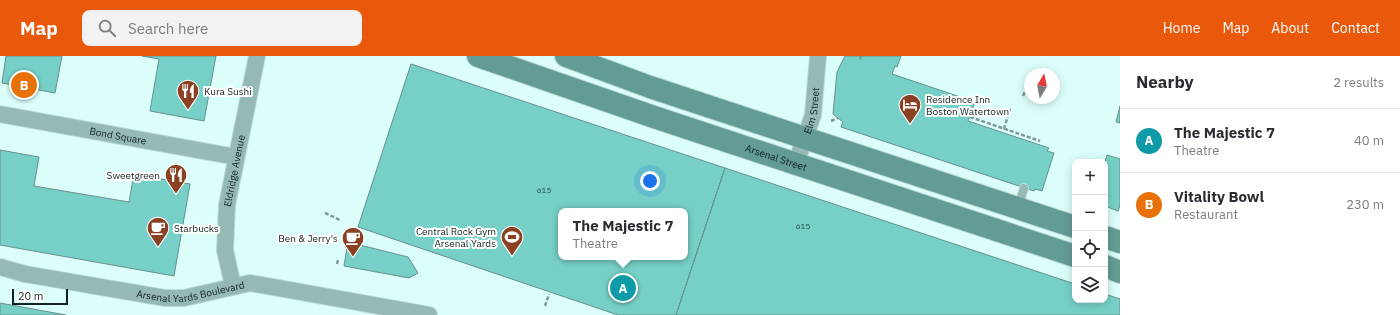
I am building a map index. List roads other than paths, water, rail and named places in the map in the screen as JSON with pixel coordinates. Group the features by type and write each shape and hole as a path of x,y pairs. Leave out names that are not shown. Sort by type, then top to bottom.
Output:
{"main road":[{"name":"Arsenal Street","path":"478,56 654,117 1072,255"},
{"path":"566,56 650,87 805,138 1021,198 1072,225"},
{"path":"1108,238 1120,242"},
{"path":"1108,267 1120,272"}],"street":[{"name":"Eldridge Avenue","path":"233,286 225,250 227,205 257,56"},
{"name":"Elm Street","path":"796,163 812,115 818,56"},
{"name":"Bond Square","path":"0,114 236,157"},
{"name":"Arsenal Yards Boulevard","path":"0,267 25,274 165,298 184,298 233,286 257,284 429,315"}],"place":[{"name":"Vitality Bowl","path":"24,85"},
{"name":"Kura Sushi","path":"188,110"},
{"name":"Residence Inn Boston Watertown","path":"910,124"},
{"name":"Sweetgreen","path":"176,194"},
{"name":"Starbucks","path":"158,248"},
{"name":"Central Rock Gym Arsenal Yards","path":"512,256"},
{"name":"Ben & Jerry's","path":"353,258"},
{"name":"The Majestic 7","path":"623,288"}]}
